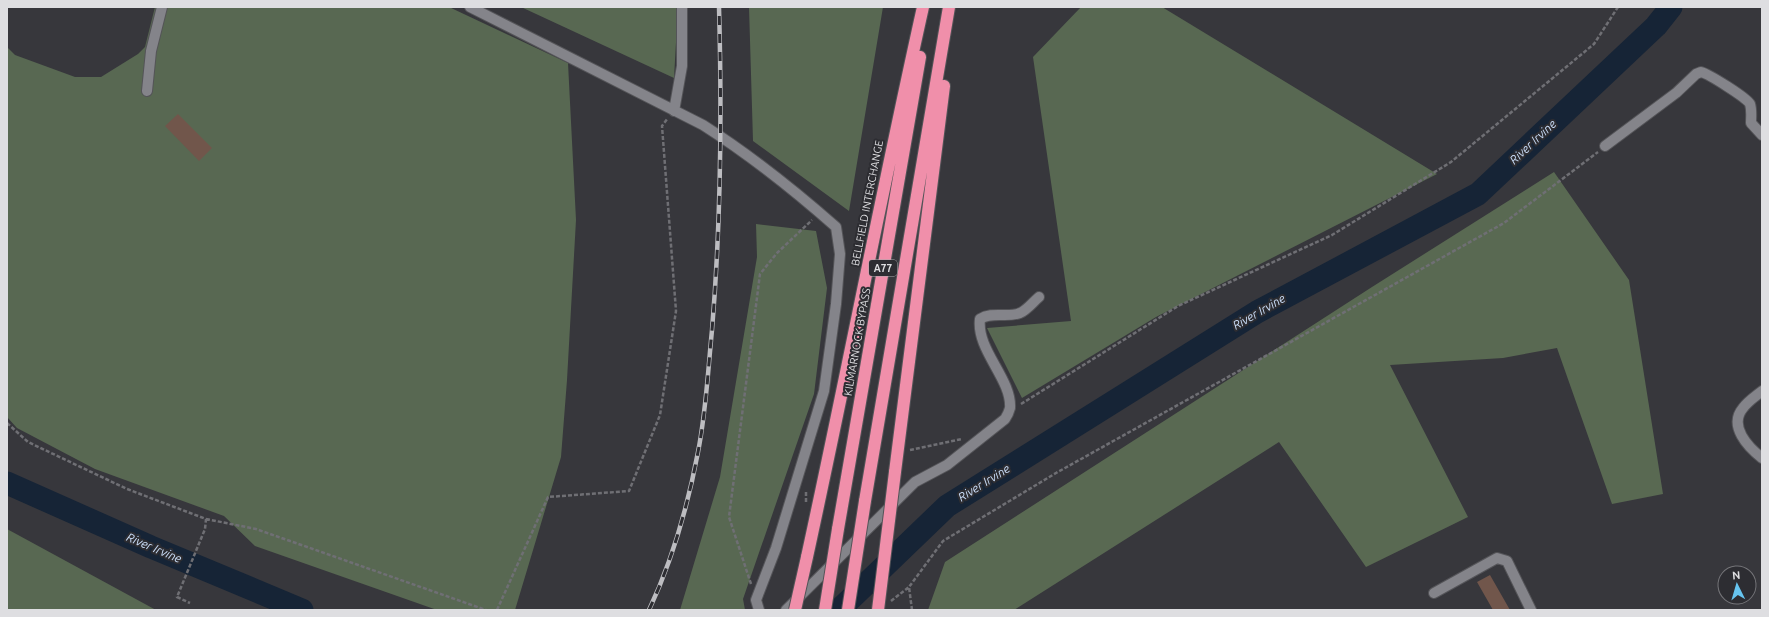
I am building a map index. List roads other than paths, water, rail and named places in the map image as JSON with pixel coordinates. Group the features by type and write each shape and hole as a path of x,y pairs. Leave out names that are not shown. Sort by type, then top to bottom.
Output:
{"highway":[{"name":"BELLFIELD INTERCHANGE","path":"795,610 840,404 895,130 923,7"},
{"name":"KILMARNOCK BYPASS","path":"825,610 928,7"},
{"name":"A77","path":"848,610 865,501 949,7"},
{"path":"878,610 954,7"}],"lane":[{"path":"147,91 151,51 162,7"},
{"path":"470,7 703,125 730,143 836,227 840,254 836,304 824,391 757,605"},
{"path":"674,110 682,66 682,7"},
{"path":"1605,146 1676,93 1696,74 1701,72 1714,78 1747,100 1751,106 1751,123 1762,135"},
{"path":"786,610 915,482 947,465 1005,419 1010,409 1009,395 983,340 979,326 980,319 985,315 1018,314 1024,311 1039,296"},
{"path":"1762,391 1743,407 1738,416 1740,433 1746,444 1762,458"},
{"path":"1434,593 1497,558 1507,561 1531,610"}],"waterway":[{"name":"River Irvine","path":"839,610 947,506 1257,312 1478,194 1656,26 1671,7"},
{"name":"River Irvine","path":"7,483 151,547 302,610"}],"railway":[{"path":"649,610 665,572 684,512 701,437 705,406 715,290 719,209 719,7"}]}
